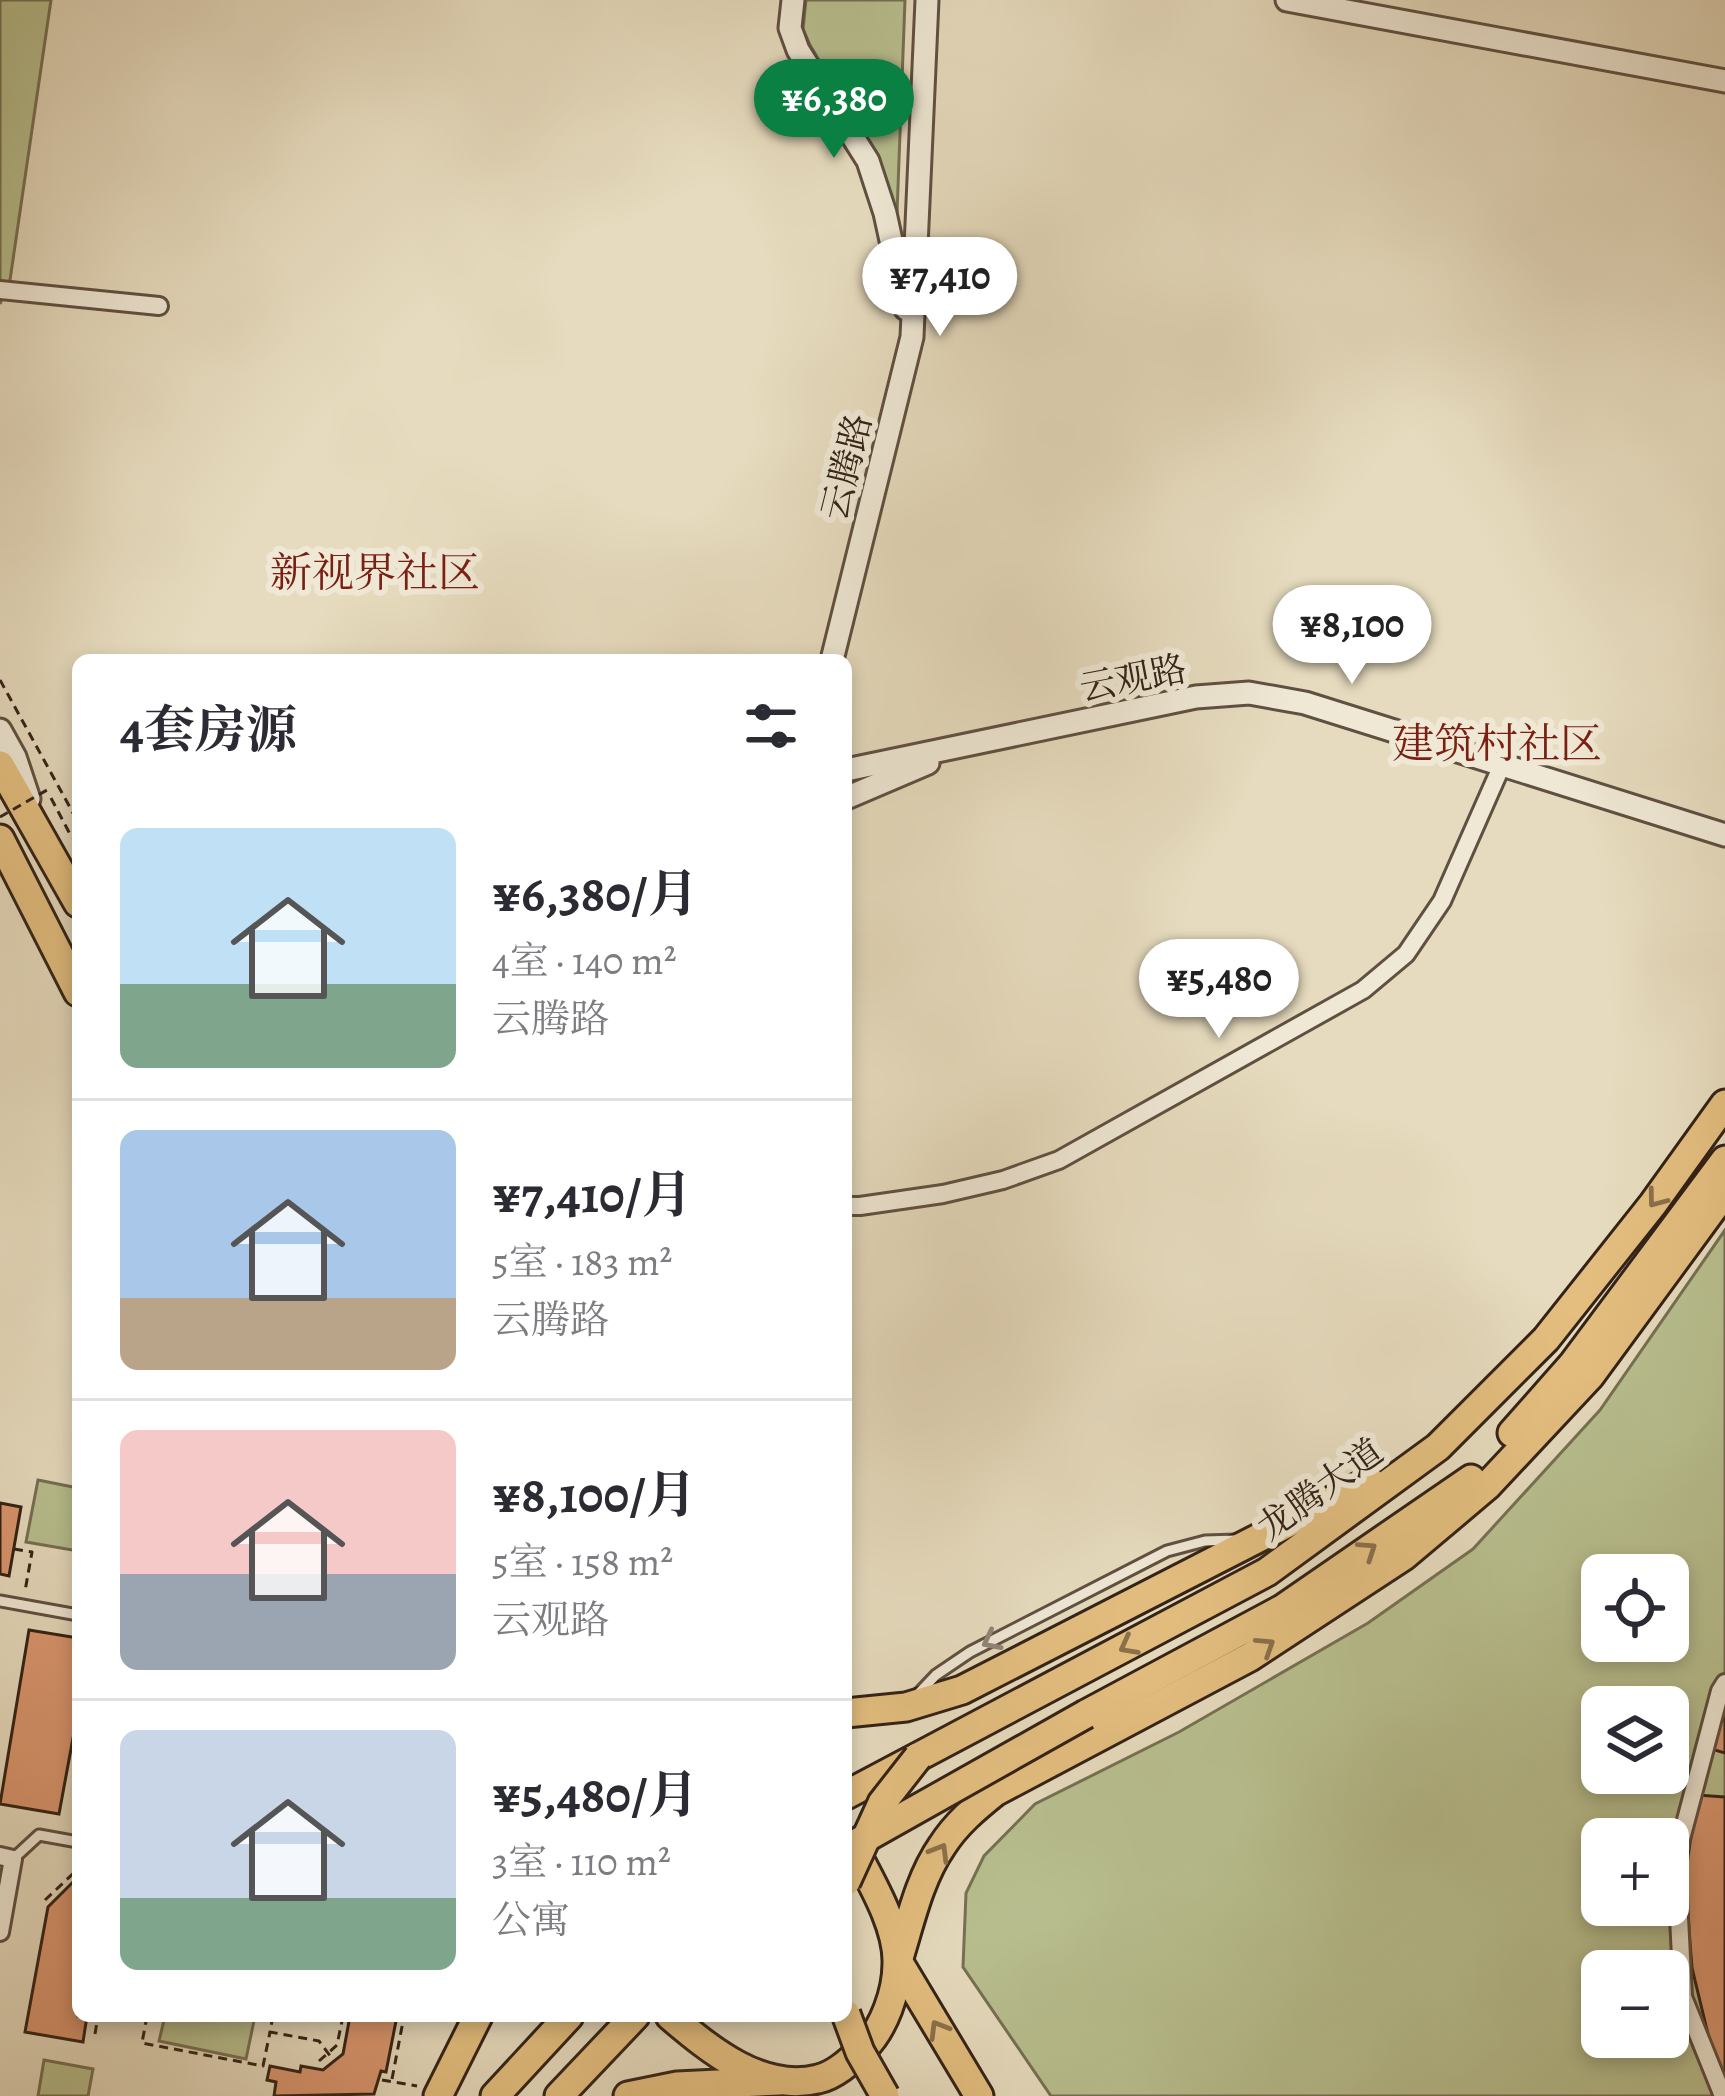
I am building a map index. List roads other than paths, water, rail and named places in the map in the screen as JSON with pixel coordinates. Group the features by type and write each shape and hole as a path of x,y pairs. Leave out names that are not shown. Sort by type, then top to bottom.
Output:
{"main road":[{"path":"0,765 58,841 72,884"},
{"path":"3,848 72,980"},
{"name":"龙腾大道","path":"852,1792 1267,1572 1438,1447 1546,1339 1725,1104"},
{"name":"龙腾大道","path":"852,1847 1282,1609 1469,1481 1572,1365 1725,1160"},
{"path":"628,2096 677,2086 790,2089 845,2065 873,2038 892,2000 898,1961 923,1883 940,1848 964,1817 995,1792 1250,1657 1404,1556 1487,1486 1590,1376 1713,1222 1725,1192"},
{"path":"852,1712 906,1707 962,1690 1438,1447"},
{"path":"852,1869 882,1803 917,1757"},
{"path":"852,1846 887,1916 898,1961 980,2096"},
{"path":"432,2092 474,2022"},
{"path":"495,2096 563,2022"},
{"path":"560,2096 629,2022"},
{"path":"677,2022 739,2066 790,2089"},
{"path":"849,2022 885,2096"}],"street":[{"path":"793,0 790,28 798,50 868,161 885,213 912,337"},
{"name":"云腾路","path":"833,654 912,337 927,0"},
{"path":"1287,0 1725,81"},
{"path":"0,290 159,306"},
{"name":"云观路","path":"852,769 1196,697 1250,693 1305,703 1725,835"},
{"path":"0,730 58,841"},
{"name":"云观路","path":"852,795 967,746"},
{"path":"852,1205 943,1194 1004,1180 1059,1160 1363,990 1406,954 1442,901 1502,765"},
{"path":"1651,1262 1713,1222"},
{"path":"1723,2096 1683,1996 1676,1858 1725,1683"},
{"path":"0,1932 6,1858"}],"lane":[{"path":"0,1600 72,1615"},
{"path":"6,1858 39,1835 72,1841"}],"district":[{"name":"新视界社区","path":"375,572"},
{"name":"建筑村社区","path":"1497,743"}]}
